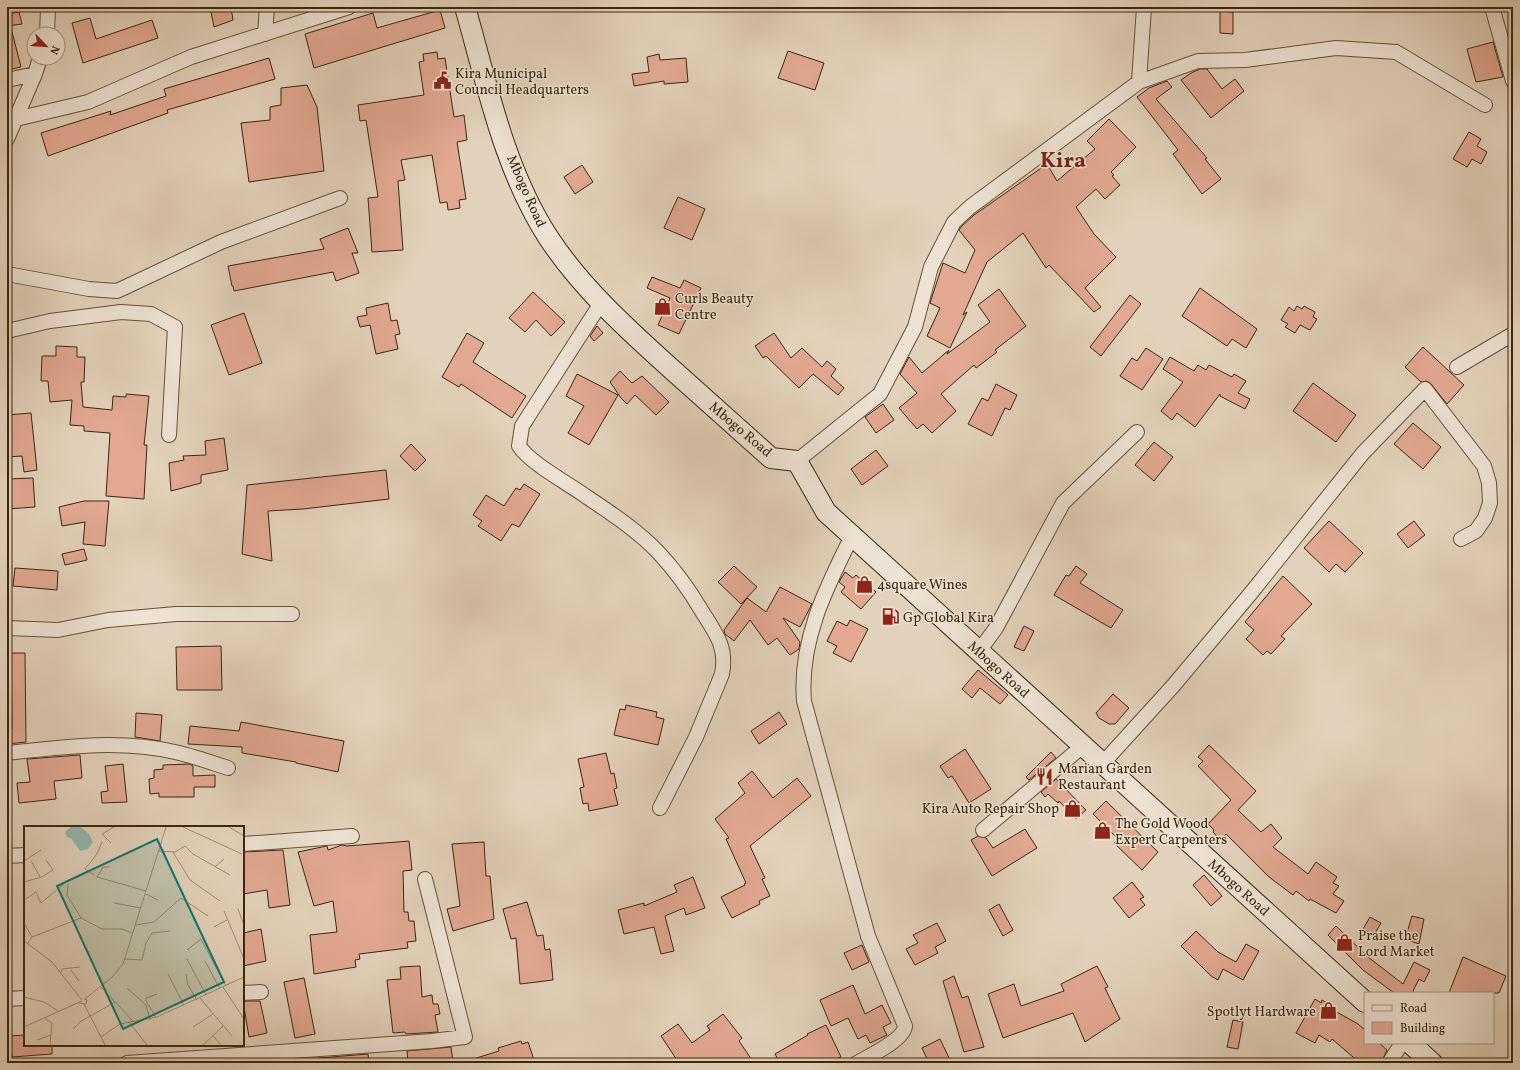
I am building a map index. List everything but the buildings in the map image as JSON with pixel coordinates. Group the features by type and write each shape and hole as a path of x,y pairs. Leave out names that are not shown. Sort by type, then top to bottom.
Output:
{"main road":[{"name":"Mbogo Road","path":"465,7 495,115 527,199 547,236 568,265 601,303 771,458 796,461 826,512 1364,1001"},
{"path":"1411,1044 1432,1063"}],"street":[{"path":"47,26 48,7"},
{"path":"265,34 267,7"},
{"path":"16,119 88,102 191,57 349,7"},
{"path":"1139,82 1144,7"},
{"path":"1492,7 1513,81"},
{"path":"796,461 880,394 915,327 931,267 954,222 970,207 1139,82 1198,61 1245,60 1336,48 1396,52 1485,105"},
{"path":"7,139 38,66"},
{"path":"7,80 35,74"},
{"path":"7,274 89,289 117,291 221,242 340,198"},
{"path":"601,303 522,426 519,436 519,446 531,458 602,507 657,551 676,572 694,598 718,638 723,650 724,664 722,674 696,737 660,808"},
{"path":"7,330 50,321 121,312 151,314 176,327 169,435"},
{"path":"1457,367 1513,334"},
{"path":"1103,763 1173,686 1246,599 1363,453 1425,389 1484,466 1489,483 1490,503 1485,518 1476,531 1461,540"},
{"path":"979,651 996,628 1063,503 1137,432"},
{"path":"852,536 830,580 821,603 805,656 802,680 804,701 868,936 905,1026 898,1038 857,1063"},
{"path":"7,628 58,630 108,620 176,614 292,614"},
{"path":"7,753 52,748 114,745 174,752 228,768"},
{"path":"984,830 1084,745"},
{"path":"244,844 352,836"},
{"path":"7,856 24,855"},
{"path":"127,1063 432,1041 465,1037 425,879"},
{"path":"244,993 261,992"},
{"path":"7,999 24,998"},
{"path":"1389,1063 1401,1044"}],"place":[{"name":"Kira Municipal Council Headquarters","path":"442,81"},
{"name":"Curls Beauty Centre","path":"662,306"},
{"name":"4square Wines","path":"864,584"},
{"name":"Gp Global Kira","path":"890,617"},
{"name":"Marian Garden Restaurant","path":"1045,776"},
{"name":"Kira Auto Repair Shop","path":"1072,808"},
{"name":"The Gold Wood Expert Carpenters","path":"1102,831"},
{"name":"Praise the Lord Market","path":"1345,943"},
{"name":"Spotlyt Hardware","path":"1329,1011"}],"district":[{"name":"Kira","path":"1063,159"}]}
